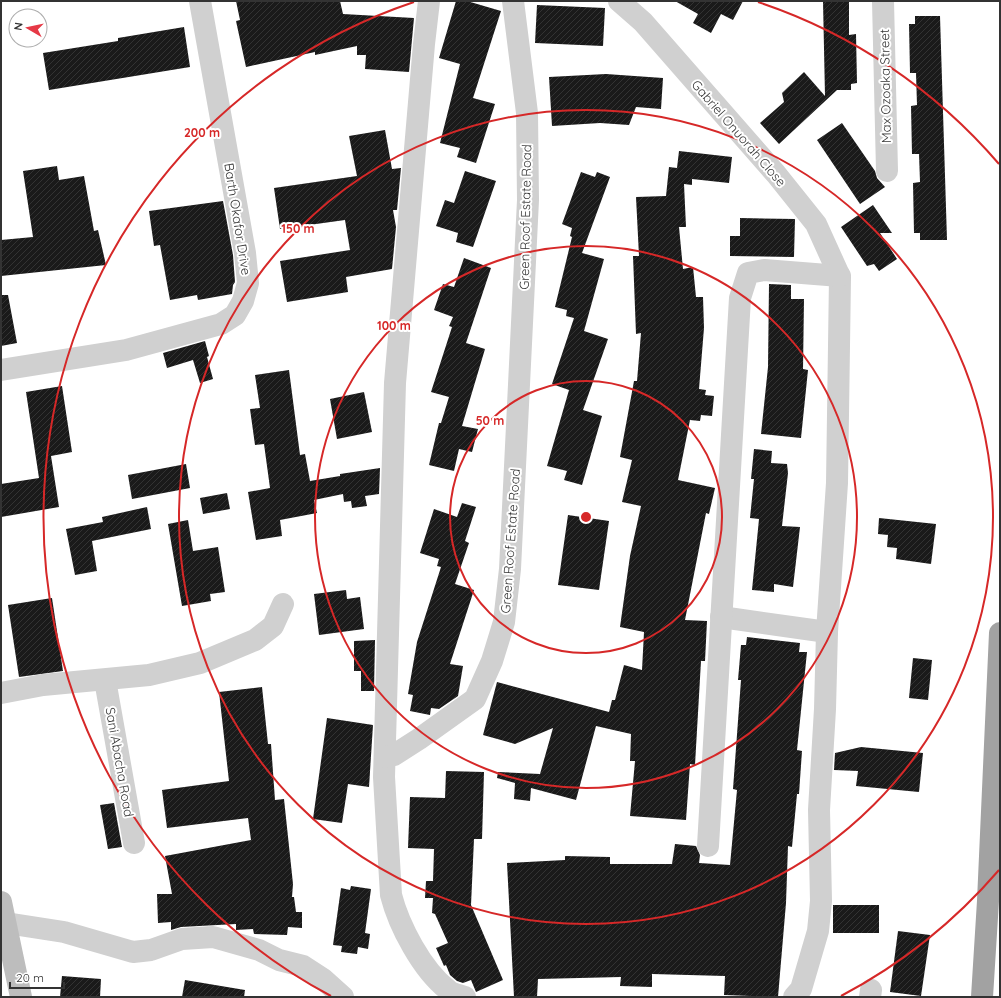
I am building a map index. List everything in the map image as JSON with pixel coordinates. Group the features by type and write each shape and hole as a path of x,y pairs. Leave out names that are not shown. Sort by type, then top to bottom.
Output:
{"highway":[{"path":"982,997 1000,633"}],"main road":[{"path":"1,902 21,997"}],"street":[{"name":"Barth Okafor Drive","path":"1,370 126,350 221,324 236,315 243,301 248,283 245,253 200,1"},
{"path":"429,1 395,383 385,757 391,895 396,912 429,972 449,991 465,997"},
{"name":"Green Roof Estate Road","path":"385,757 394,755 419,739 475,699 492,661 504,622 510,569 528,200 527,112 513,1"},
{"name":"Gabriel Onuorah Close","path":"619,1 643,22 781,180 816,224 840,277"},
{"name":"Max Ozoaka Street","path":"883,1 887,171"},
{"path":"708,846 740,298 743,285 748,273 764,270 840,277 837,483 827,632 825,709 819,810 821,900 818,931 801,989 794,997"},
{"path":"1,693 43,685 149,675 200,663 255,640 273,626 283,604"},
{"path":"721,617 827,632"},
{"name":"Sani Abacha Road","path":"105,680 134,843"},
{"path":"6,923 64,932 133,952 151,950 182,939 214,938 259,950 279,960 304,966 323,979 343,997"}],"building":[{"path":"236,1 340,1 343,14 414,18 409,72 365,69 366,55 357,55 357,46 315,55 315,52 246,67 236,21 240,20"},
{"path":"456,1 467,1 501,11 473,98 495,104 476,163 457,157 460,148 440,143 460,64 439,58"},
{"path":"675,1 743,1 733,20 721,14 711,33 693,23 698,14"},
{"path":"823,1 849,1 849,35 856,34 857,83 851,84 851,90 837,90 779,144 760,123 784,102 782,93 804,72 825,96"},
{"path":"537,5 605,8 603,46 535,43"},
{"path":"915,16 940,16 947,240 920,240 920,233 914,233 913,183 920,182 919,154 912,154 911,106 917,105 916,73 910,73 909,24 915,24"},
{"path":"184,27 190,67 49,90 43,53 118,41 118,38"},
{"path":"606,74 663,78 661,109 636,107 629,125 600,123 552,126 549,77"},
{"path":"842,123 875,171 877,178 885,187 860,204 817,140"},
{"path":"385,130 392,169 401,168 397,210 393,210 396,227 392,269 346,277 348,292 287,302 280,261 350,250 345,220 280,229 274,188 357,176 349,136"},
{"path":"679,151 732,157 729,183 692,179 692,185 684,184 686,227 679,227 683,269 693,267 696,297 703,297 704,328 699,389 706,390 705,395 714,396 712,416 701,415 700,421 690,420 678,480 715,488 709,514 706,513 685,620 707,621 705,661 701,661 695,765 690,764 686,820 630,816 635,761 630,761 631,734 596,726 576,800 531,788 530,801 514,799 515,783 497,778 498,772 540,774 553,728 515,744 483,735 497,682 609,712 612,700 615,700 624,665 642,670 644,632 620,627 630,556 641,506 622,502 632,460 620,457 634,381 637,381 641,333 636,334 633,256 639,256 636,197 666,196 669,167 677,168"},
{"path":"57,166 59,180 84,176 94,231 98,230 106,265 1,276 1,240 33,237 23,171"},
{"path":"465,171 496,181 473,247 456,242 458,233 436,226 445,200 454,203"},
{"path":"581,172 595,177 597,172 610,177 582,253 604,259 584,331 608,339 583,410 602,416 582,485 564,480 567,471 547,466 569,390 552,384 574,318 566,316 567,310 555,307 572,237 570,236 572,228 562,224"},
{"path":"223,201 233,255 235,282 233,285 232,294 198,300 197,295 170,300 160,245 154,246 149,211"},
{"path":"873,205 892,233 880,233 897,259 879,271 874,264 867,266 841,227"},
{"path":"740,218 795,219 794,257 730,256 730,236 740,236"},
{"path":"464,258 491,268 466,343 485,349 462,426 478,429 472,452 459,449 454,471 429,465 439,423 441,423 449,397 431,392 452,327 449,326 453,317 434,310 443,284 454,287"},
{"path":"769,284 791,285 791,299 804,299 803,369 808,370 801,438 761,434 768,367"},
{"path":"1,295 8,295 17,343 1,346"},
{"path":"205,341 209,356 207,357 213,379 200,383 193,360 167,368 163,353"},
{"path":"289,370 300,455 305,454 310,481 340,476 340,474 380,468 379,494 365,496 367,506 352,508 351,501 344,502 343,494 314,500 317,513 280,520 282,536 256,540 248,492 270,488 264,444 255,445 250,409 260,408 255,375"},
{"path":"62,386 72,452 51,456 59,507 1,517 1,484 39,478 26,392"},
{"path":"364,392 372,432 337,439 330,399"},
{"path":"754,449 772,451 771,463 787,464 788,473 782,526 800,527 793,587 774,584 774,592 752,590 759,519 750,518 754,479 751,479"},
{"path":"186,464 190,488 132,499 128,475"},
{"path":"227,493 230,509 203,514 200,498"},
{"path":"462,503 476,507 465,541 469,543 455,584 474,590 450,664 463,666 458,696 439,709 431,708 430,715 410,711 413,695 408,694 417,642 441,567 437,566 439,559 420,553 434,509 457,517"},
{"path":"147,507 151,529 92,541 97,571 75,575 66,529 103,522 102,517"},
{"path":"568,515 609,521 599,590 558,585"},
{"path":"879,518 936,524 931,564 896,559 897,548 887,547 888,535 878,534"},
{"path":"188,520 193,551 218,547 225,592 210,594 211,601 182,606 168,524"},
{"path":"346,590 347,599 360,597 364,629 319,635 314,594"},
{"path":"52,598 63,671 19,677 8,605"},
{"path":"747,637 800,643 799,652 807,652 797,750 802,751 799,794 797,794 792,847 788,846 786,903 778,997 724,995 725,976 652,974 652,987 620,986 621,977 538,979 537,997 514,997 507,863 565,860 565,856 610,857 610,864 672,864 675,844 696,846 700,855 699,863 730,865 737,790 733,789 741,680 738,680 741,645 746,645"},
{"path":"375,640 374,691 361,691 361,671 354,671 354,641"},
{"path":"913,658 932,660 928,700 909,698"},
{"path":"262,687 268,744 271,744 275,800 284,799 293,884 292,897 294,897 296,912 302,912 302,928 288,927 287,935 254,934 253,929 236,930 236,924 181,927 171,930 171,922 158,923 157,894 172,894 165,856 251,840 248,818 167,828 162,790 229,781 219,692"},
{"path":"327,718 373,725 369,787 348,784 342,823 313,819"},
{"path":"861,747 923,753 919,792 856,786 858,771 834,770 835,753"},
{"path":"446,771 484,772 482,839 474,839 471,905 503,980 476,992 471,980 463,983 457,981 450,975 436,948 448,943 435,914 432,913 433,898 425,898 426,881 433,881 434,849 408,848 410,797 445,798"},
{"path":"114,803 122,847 108,849 100,805"},
{"path":"351,886 371,889 365,933 370,934 368,949 358,947 357,954 341,952 342,946 333,945 341,888 350,890"},
{"path":"833,905 879,905 879,933 833,933"},
{"path":"898,931 930,935 921,996 890,992"},
{"path":"62,976 101,979 100,997 60,997"},
{"path":"185,980 245,990 244,997 182,997"}]}
